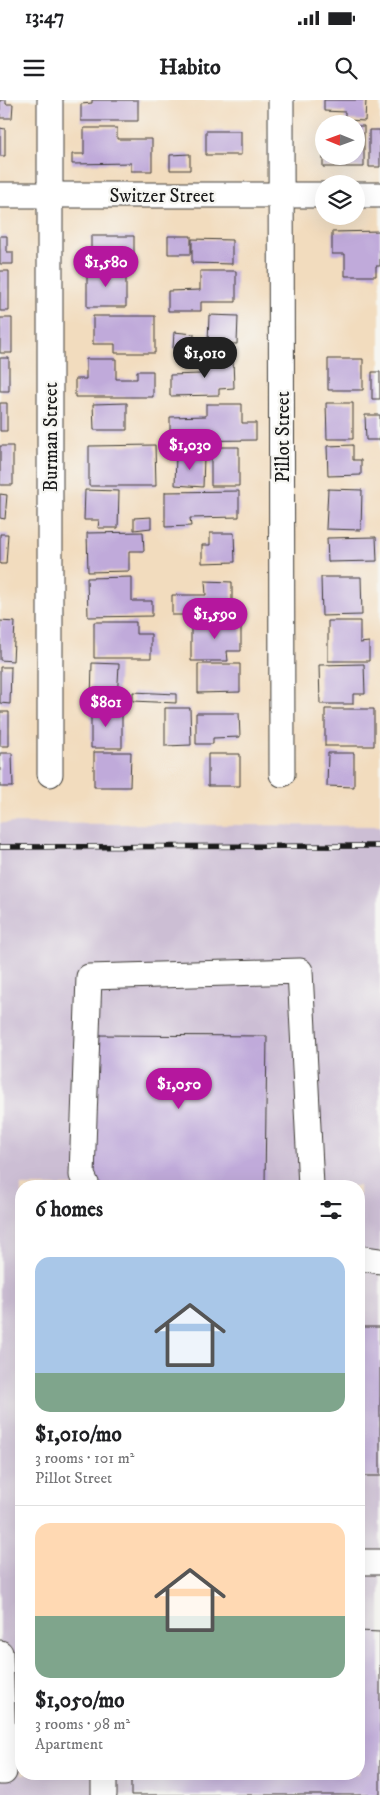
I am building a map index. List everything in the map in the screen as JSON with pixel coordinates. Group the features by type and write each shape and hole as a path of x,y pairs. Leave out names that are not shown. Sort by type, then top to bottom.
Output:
{"street":[{"name":"Burman Street","path":"50,100 50,774"},
{"name":"Pillot Street","path":"281,100 282,774"},
{"name":"Switzer Street","path":"0,195 315,195"},
{"path":"365,195 380,195"},
{"path":"84,1180 82,1175 89,977 300,970 311,1180"},
{"path":"365,1259 380,1261"},
{"path":"365,1562 380,1562"},
{"path":"0,1653 4,1772 0,1772"},
{"path":"104,1780 104,1795"}],"shaded area":[{"path":"0,823 380,826 380,1795 0,1795"}],"building":[{"path":"0,100 6,100 6,104 13,104 12,118 0,118"},
{"path":"92,100 138,100 138,121 81,121 81,104 92,103"},
{"path":"324,100 366,100 365,121 365,115 345,115 345,112 324,111"},
{"path":"0,128 5,129 5,156 0,156"},
{"path":"84,128 117,128 117,139 152,139 152,171 131,171 131,163 72,164 72,154 84,154"},
{"path":"369,130 380,130 380,167 369,167"},
{"path":"206,131 241,131 241,155 206,155"},
{"path":"190,154 190,170 170,170 170,155"},
{"path":"323,165 364,165 364,167 323,167"},
{"path":"380,231 380,266 376,266 376,276 345,276 345,254 332,254 332,232"},
{"path":"0,236 7,236 7,252 13,252 13,264 0,264"},
{"path":"91,236 134,236 134,264 91,264"},
{"path":"168,236 191,236 191,254 168,254"},
{"path":"192,239 232,240 232,264 192,263"},
{"path":"87,270 126,270 126,307 87,307"},
{"path":"0,271 9,271 9,311 0,311"},
{"path":"200,271 236,271 236,302 201,302 201,311 168,311 168,291 200,290"},
{"path":"209,315 238,316 237,344 208,343"},
{"path":"93,316 155,316 155,353 115,353 115,344 93,344"},
{"path":"0,318 12,318 12,353 0,353"},
{"path":"174,332 194,334 193,350 173,349"},
{"path":"0,358 9,358 9,391 0,391"},
{"path":"86,359 116,359 116,379 137,379 137,371 153,371 153,397 75,397 75,379 86,379"},
{"path":"200,359 233,359 234,388 219,389 219,395 170,396 170,375 200,374"},
{"path":"328,359 363,359 363,390 328,390"},
{"path":"372,372 380,372 380,399 372,399"},
{"path":"0,403 7,403 7,431 0,431"},
{"path":"127,403 127,430 94,430 93,404"},
{"path":"326,403 353,403 353,439 327,439"},
{"path":"206,404 242,404 242,423 256,423 256,440 170,441 170,417 206,416"},
{"path":"365,415 380,415 380,440 366,440"},
{"path":"155,445 156,486 89,486 89,446"},
{"path":"353,445 353,460 361,460 361,475 328,476 327,446"},
{"path":"0,446 13,446 13,485 0,485"},
{"path":"211,447 239,447 239,486 211,486"},
{"path":"176,456 204,457 203,487 175,485"},
{"path":"328,489 362,490 361,530 326,529"},
{"path":"85,490 119,491 118,528 98,528 99,520 84,520"},
{"path":"239,491 239,517 190,518 191,526 165,527 165,492"},
{"path":"0,494 7,495 5,519 0,518"},
{"path":"151,517 151,528 134,530 134,518"},
{"path":"143,532 144,551 129,551 129,571 88,572 87,533"},
{"path":"210,533 234,533 235,562 202,563 202,545 210,545"},
{"path":"0,534 8,534 6,564 0,564"},
{"path":"376,537 377,561 328,562 327,538"},
{"path":"132,577 132,601 152,601 152,616 88,617 87,578"},
{"path":"321,577 361,577 362,615 322,616"},
{"path":"205,581 232,582 232,615 172,615 172,595 206,595"},
{"path":"0,621 15,622 13,661 0,660"},
{"path":"328,621 360,621 360,643 369,642 369,661 328,661"},
{"path":"94,622 136,622 136,634 151,634 151,658 94,658"},
{"path":"191,622 241,622 241,651 227,651 228,661 191,661"},
{"path":"92,663 119,664 117,702 91,701"},
{"path":"198,664 240,664 240,692 198,693"},
{"path":"364,664 365,694 353,694 353,704 320,704 319,665"},
{"path":"0,667 11,667 10,704 0,703"},
{"path":"133,692 176,694 176,703 133,701"},
{"path":"165,708 190,708 191,745 165,746"},
{"path":"91,709 122,709 122,748 91,748"},
{"path":"325,709 374,709 374,746 325,746"},
{"path":"0,712 9,712 9,746 0,746"},
{"path":"196,713 239,713 240,737 213,738 213,744 196,744"},
{"path":"94,752 131,752 130,787 94,787"},
{"path":"0,753 12,753 13,787 0,787"},
{"path":"328,753 354,753 354,787 327,786"},
{"path":"208,754 240,754 240,786 208,786"},
{"path":"92,1035 267,1036 265,1180 91,1180"},
{"path":"365,1327 380,1327 380,1476 365,1476"},
{"path":"365,1631 380,1632 380,1795 131,1795 131,1780 365,1780"}],"railway":[{"path":"0,847 380,846"}]}
